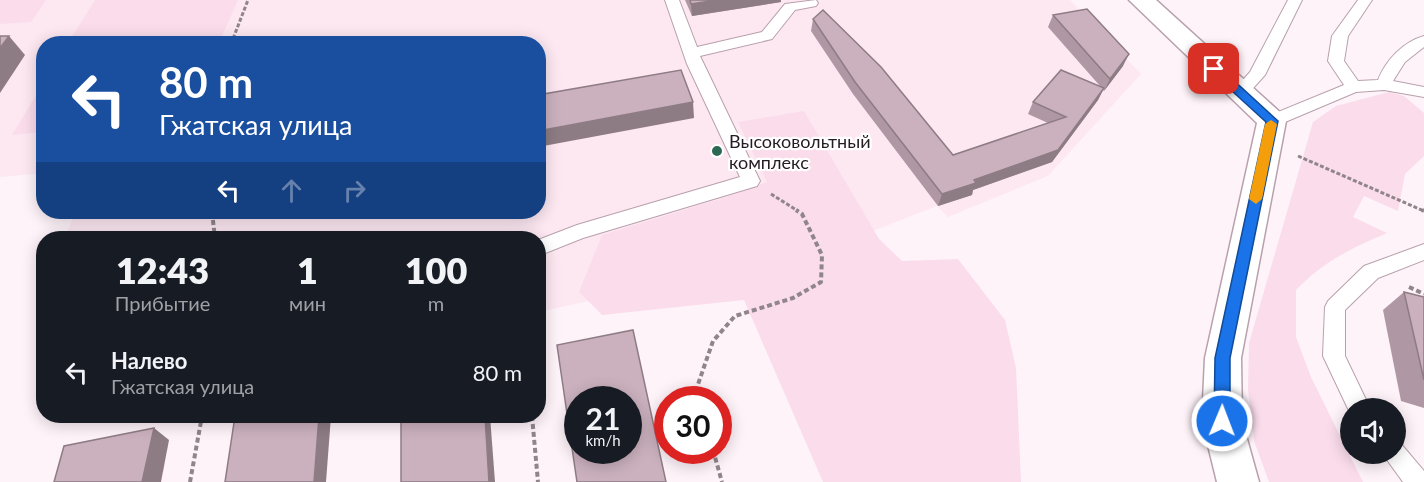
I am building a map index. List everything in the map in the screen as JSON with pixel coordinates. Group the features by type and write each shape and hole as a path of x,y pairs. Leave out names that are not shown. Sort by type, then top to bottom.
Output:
{"street":[{"path":"1141,0 1240,92 1270,132 1223,358 1222,421 1238,482"}],"lane":[{"path":"546,245 577,232 751,181 691,53 672,0"},
{"path":"1240,92 1257,75 1295,0"},
{"path":"1353,87 1336,61 1340,36 1365,0"},
{"path":"691,53 767,36 790,7 811,3"},
{"path":"1384,86 1387,73 1412,46 1424,41"},
{"path":"1270,132 1353,87 1384,86 1424,92"},
{"path":"1354,398 1334,356 1335,307 1371,272 1424,252"},
{"path":"1403,464 1418,482"}],"path":[{"path":"234,36 248,0"},
{"path":"1270,132 1424,211"},
{"path":"697,386 713,341 735,316 793,298 821,282 822,255 802,214 751,181"},
{"path":"1416,282 1405,284 1415,292 1424,294"},
{"path":"1418,298 1424,300"},
{"path":"190,482 201,423"},
{"path":"533,423 538,482"},
{"path":"717,464 722,482"}],"shaded area":[{"name":"Высоковольтный комплекc","path":"0,0 1070,0 1141,74 1048,176 948,217 937,206 834,246 546,310 546,231 67,231 73,219 546,219 546,36 36,36 36,174 0,177"},
{"path":"0,0 46,0 31,22 0,24"},
{"path":"95,0 238,0 222,36 72,36"},
{"path":"1389,92 1404,96 1424,113 1424,156 1405,174 1398,211 1364,196 1353,217 1387,233 1338,257 1317,271 1296,290 1296,337 1311,377 1340,436 1340,464 1354,464 1363,482 1269,482 1254,441 1248,390 1249,343 1313,122 1336,106"},
{"path":"36,96 36,133 12,135"},
{"path":"804,111 879,239 902,261 958,259 1005,320 1016,368 1021,482 823,482 744,300 602,315 579,292 602,235 736,194 767,182 738,122"}],"building":[{"path":"690,0 717,0 691,4"},
{"path":"1087,9 1129,54 1110,79 1053,15"},
{"path":"823,10 881,67 953,155 1066,117 1033,102 1061,70 1104,88 1058,150 942,194 855,82 813,19"},
{"path":"0,36 9,36 0,48"},
{"path":"681,70 693,102 546,130 546,94"},
{"path":"1404,292 1424,297 1424,380"},
{"path":"633,330 654,427 654,464 662,464 666,482 577,482 574,464 642,464 642,386 564,386 564,393 557,345"},
{"path":"234,423 318,423 314,482 225,482"},
{"path":"401,423 485,423 489,482 401,482"},
{"path":"154,428 142,482 54,482 64,446"}],"slow traffic":[{"path":"1256,199 1271,124"}],"place":[{"name":"Высоковольтный комплекc","path":"717,151"}],"route":[{"path":"1214,69 1272,121 1223,358 1222,421"}]}
